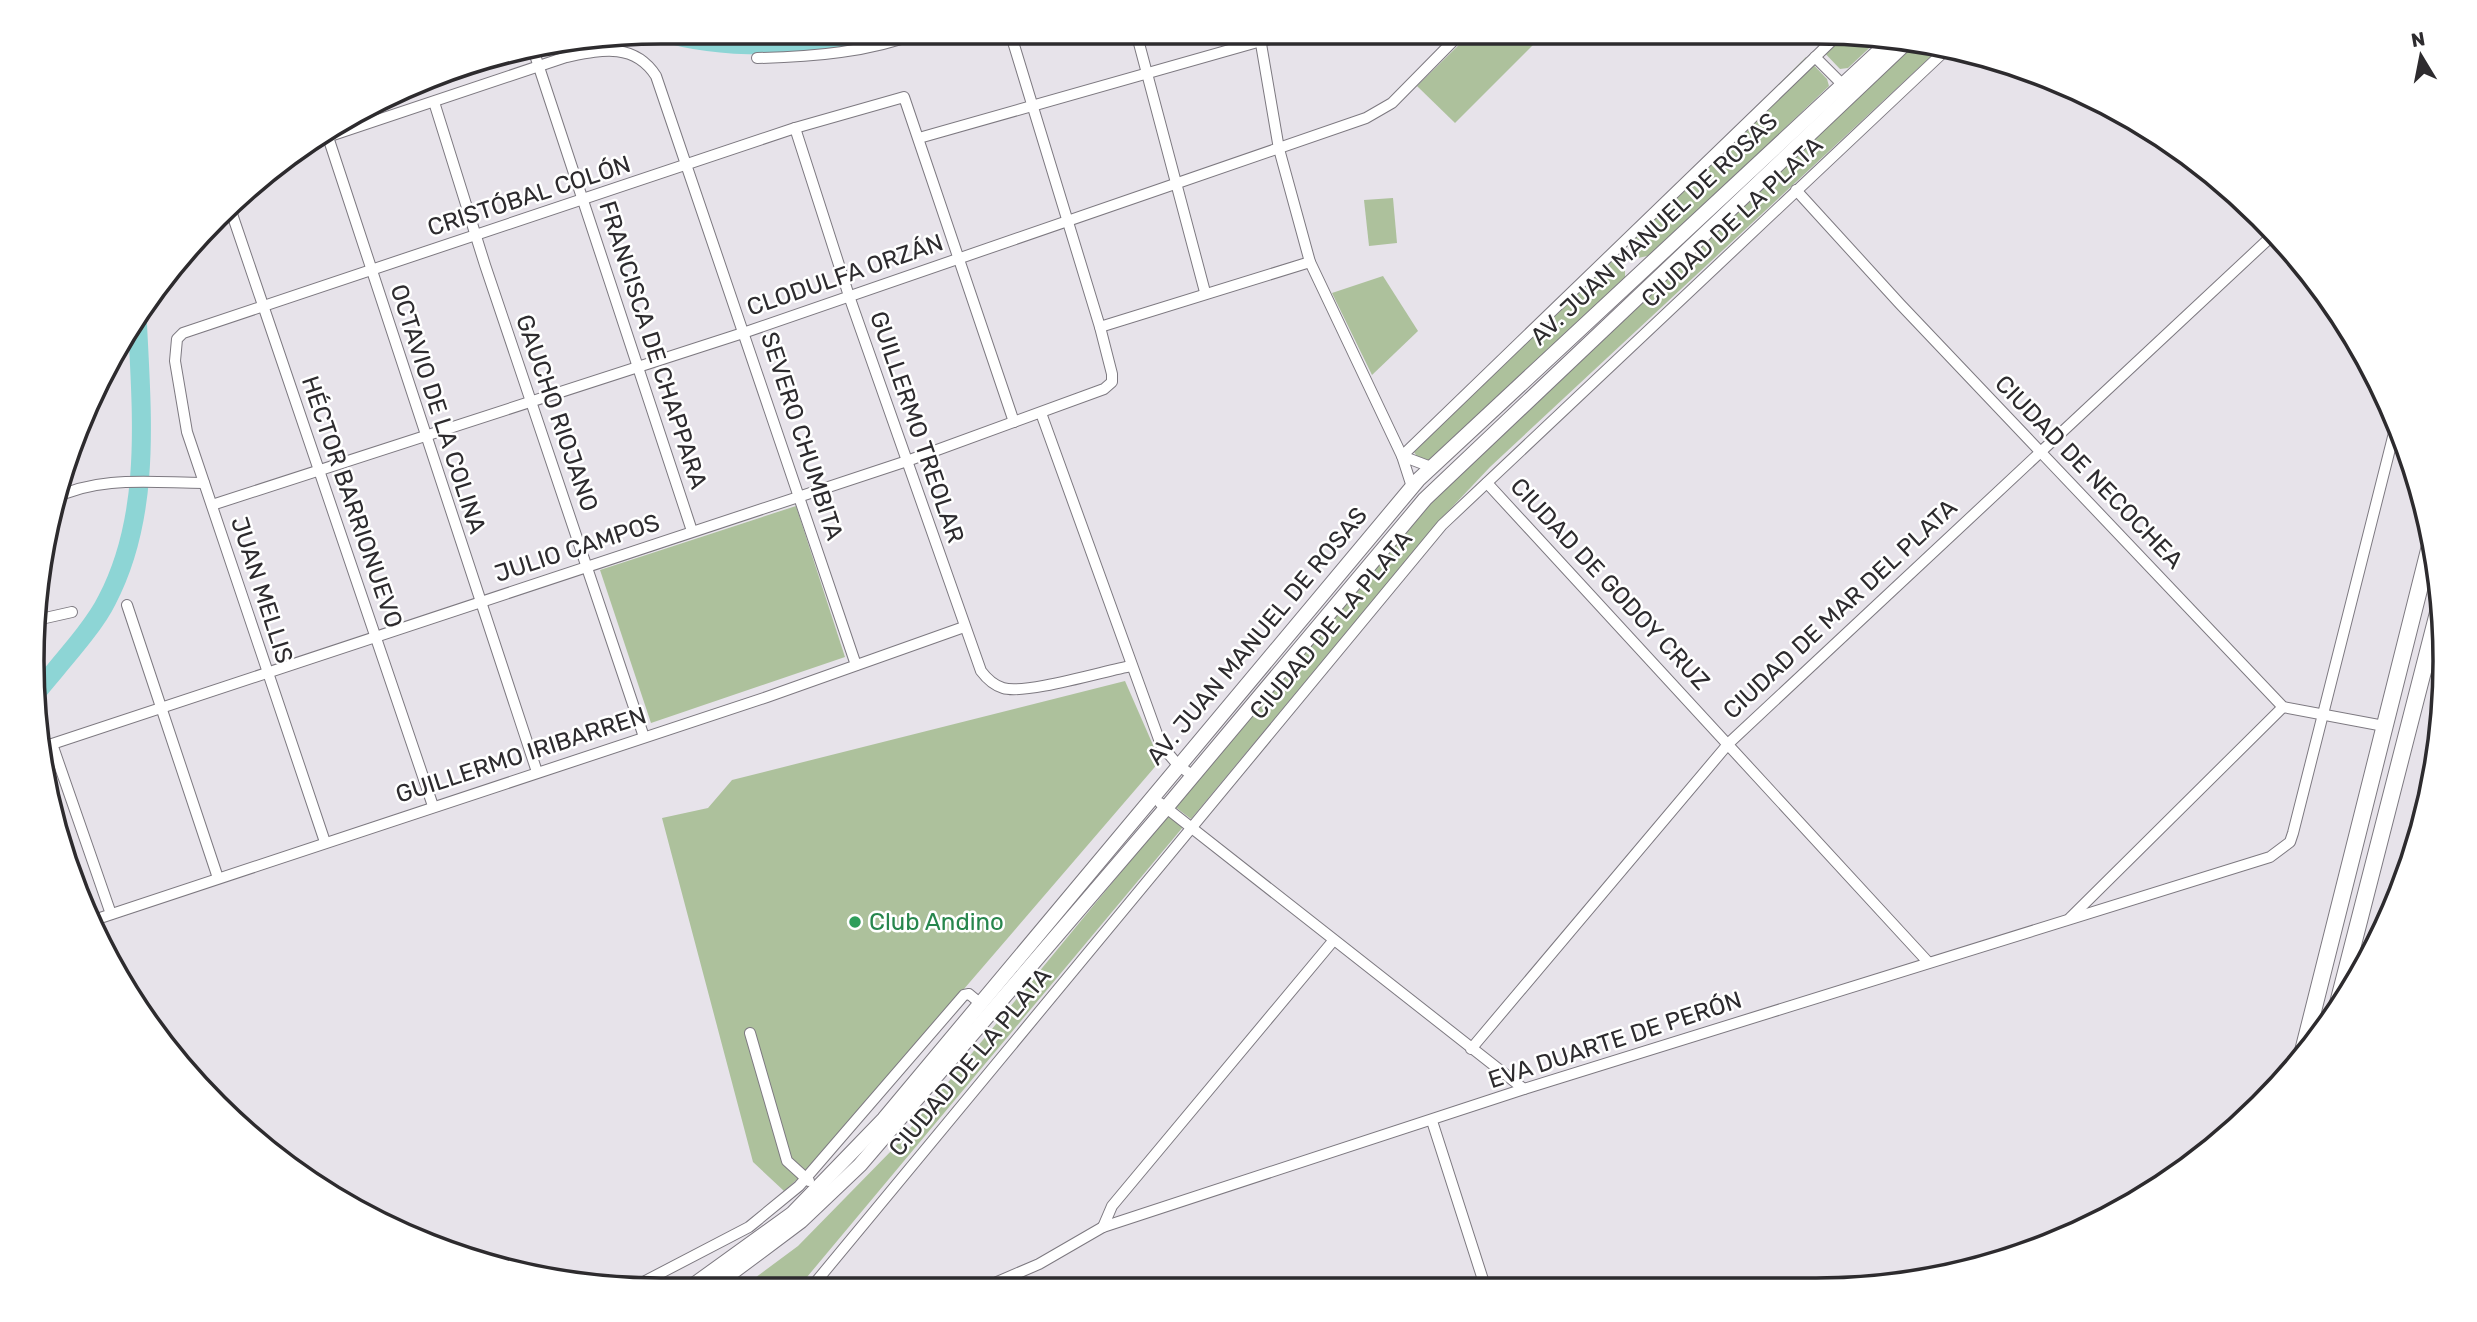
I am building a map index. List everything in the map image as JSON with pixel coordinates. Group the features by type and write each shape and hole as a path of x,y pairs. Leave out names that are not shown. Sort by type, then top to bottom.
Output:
{"highway":[{"path":"2307,1036 2425,565"},
{"path":"2344,982 2432,635"}],"main road":[{"name":"AV. JUAN MANUEL DE ROSAS","path":"704,1278 760,1239 820,1189 884,1119 1178,765 1431,467 1883,48"},
{"name":"AV. JUAN MANUEL DE ROSAS","path":"725,1278 801,1221 860,1165 1166,808 1425,499 1899,49"}],"street":[{"path":"757,58 821,56 880,44"},
{"path":"1014,44 1065,222 1100,327 1205,292 1310,262"},
{"path":"1140,44 1205,292"},
{"path":"1014,422 919,138 1149,72 1235,44"},
{"path":"1261,44 1279,149 1310,262 1402,456 1412,488"},
{"name":"CLODULFA ORZÁN","path":"212,505 426,438 746,331 1178,184 1380,112 1450,44"},
{"path":"1402,456 1829,44"},
{"name":"SEVERO CHUMBITA","path":"538,65 607,51 638,55 648,63 656,76 746,331 856,665"},
{"name":"FRANCISCA DE CHAPPARA","path":"536,57 692,531"},
{"name":"CIUDAD DE LA PLATA","path":"819,1278 1442,525 1939,57"},
{"path":"1815,58 1843,85"},
{"path":"341,133 538,65"},
{"name":"CRISTÓBAL COLÓN","path":"175,347 183,333 795,128 904,97 919,138"},
{"name":"GAUCHO RIOJANO","path":"434,102 475,235 644,737"},
{"name":"GUILLERMO TREOLAR","path":"795,128 849,296 981,671 989,681 1004,688 1023,688 1131,666"},
{"name":"OCTAVIO DE LA COLINA","path":"325,144 370,270 537,772"},
{"name":"CIUDAD DE NECOCHEA","path":"1796,190 2283,707"},
{"name":"HÉCTOR BARRIONUEVO","path":"233,217 433,806"},
{"name":"CIUDAD DE MAR DEL PLATA","path":"1471,1049 1729,743 2267,241"},
{"name":"JULIO CAMPOS","path":"50,745 906,461 1104,390 1112,382 1112,374 1100,327"},
{"name":"JUAN MELLIS","path":"175,347 187,432 325,842"},
{"path":"1041,413 1161,745 1178,765 1193,776"},
{"path":"2321,713 2350,611 2392,441"},
{"path":"1402,456 1431,467"},
{"path":"68,492 77,488 122,482 204,483"},
{"name":"CIUDAD DE GODOY CRUZ","path":"1487,483 1928,962"},
{"path":"127,606 218,878"},
{"path":"45,618 72,612"},
{"name":"GUILLERMO IRIBARREN","path":"100,918 644,737 964,627"},
{"path":"2068,920 2283,707 2384,726"},
{"name":"EVA DUARTE DE PERÓN","path":"1007,1278 1039,1264 1103,1227 1524,1089 2270,857 2290,842 2321,713"},
{"path":"51,755 111,914"},
{"path":"1153,796 1524,1089"},
{"path":"1103,1227 1112,1206 1334,941"},
{"path":"652,1278 749,1227 806,1178 964,995 969,994 981,1004"},
{"path":"750,1033 787,1161 820,1189"},
{"path":"1432,1121 1482,1278"}],"green space":[{"path":"1460,44 1534,44 1455,123 1417,86"},
{"path":"1818,46 1871,46 1848,68 1840,69"},
{"path":"1908,51 1932,55 1490,467 1438,522 1191,819 1174,806 1440,493"},
{"path":"1806,57 1827,79 1829,86 1652,255 1638,258 1621,240"},
{"path":"1393,198 1397,243 1369,246 1364,200"},
{"path":"1609,252 1625,270 1625,277 1430,462 1419,460 1411,447"},
{"path":"1383,276 1418,331 1372,375 1332,293"},
{"path":"796,506 845,657 651,723 600,570"},
{"name":"Club Andino","path":"1125,681 1160,761 810,1168 784,1191 753,1162 662,818 708,808 732,780"},
{"path":"1168,815 1183,827 806,1278 755,1278 798,1246 894,1148"}],"waterway":[{"path":"736,44 792,44"},
{"path":"45,683 101,611 122,566 132,531 141,459 138,334"}],"place":[{"name":"Club Andino","path":"855,922"}]}
